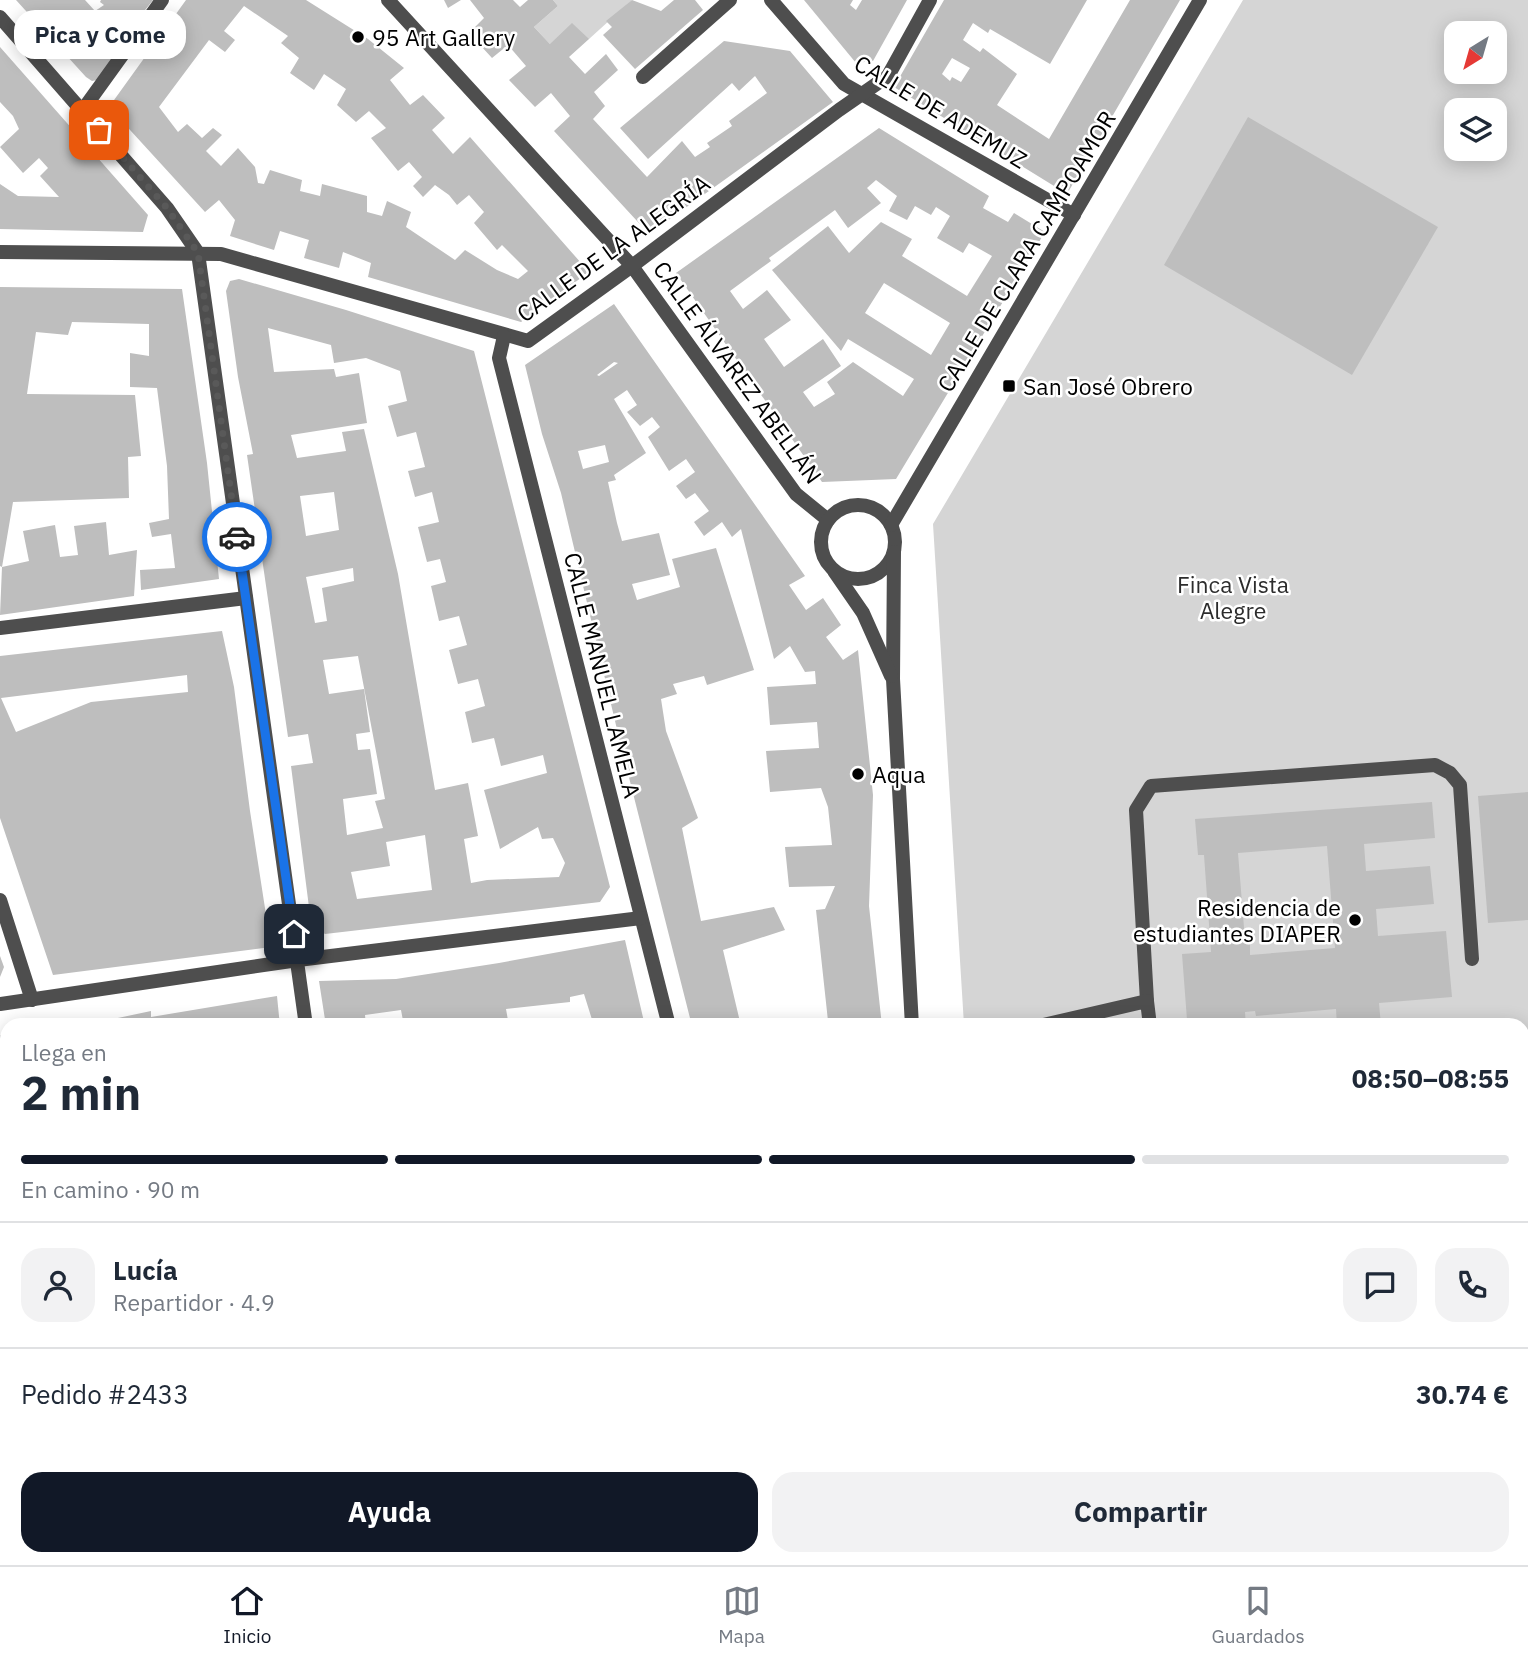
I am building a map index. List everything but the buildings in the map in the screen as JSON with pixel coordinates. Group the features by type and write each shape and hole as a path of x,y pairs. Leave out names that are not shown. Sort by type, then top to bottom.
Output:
{"street":[{"path":"82,111 162,0"},
{"name":"CALLE ÁLVAREZ ABELLÁN","path":"388,0 632,266 796,495 828,520"},
{"path":"643,77 730,0"},
{"name":"CALLE DE ADEMUZ","path":"771,0 844,84 1074,215"},
{"name":"CALLE DE LA ALEGRÍA","path":"0,252 221,254 528,341 888,76 930,0"},
{"name":"CALLE DE CLARA CAMPOAMOR","path":"891,525 1200,0"},
{"path":"0,17 167,208 198,253 305,1018"},
{"name":"CALLE MANUEL LAMELA","path":"505,336 499,358 667,1018"},
{"path":"893,679 863,613 825,559 821,546 822,532 828,520 840,510 854,505 881,513 891,525 895,538 893,679 912,1018"},
{"path":"833,570 846,577 861,579 876,575 887,565 894,552"},
{"path":"0,628 246,598"},
{"path":"1149,1018 1136,810 1152,786 1435,765 1443,769 1460,785 1472,959"},
{"path":"0,900 32,1000"},
{"path":"0,1004 298,960 641,918"},
{"path":"1074,1018 1147,1001"}],"green space":[{"path":"553,0 632,0 589,39 550,44 534,27 558,6"},
{"name":"Finca Vista Alegre","path":"1243,0 1528,0 1528,1018 964,1018 933,524"}],"way so far":[{"path":"99,130 167,208 198,253 237,537"}],"place":[{"name":"95 Art Gallery","path":"358,37"},
{"name":"Pica y Come","path":"99,130"},
{"name":"San José Obrero","path":"1009,386"},
{"name":"Aqua","path":"858,774"},
{"name":"Residencia de estudiantes DIAPER","path":"1355,920"}],"route":[{"path":"237,537 294,934"}]}
